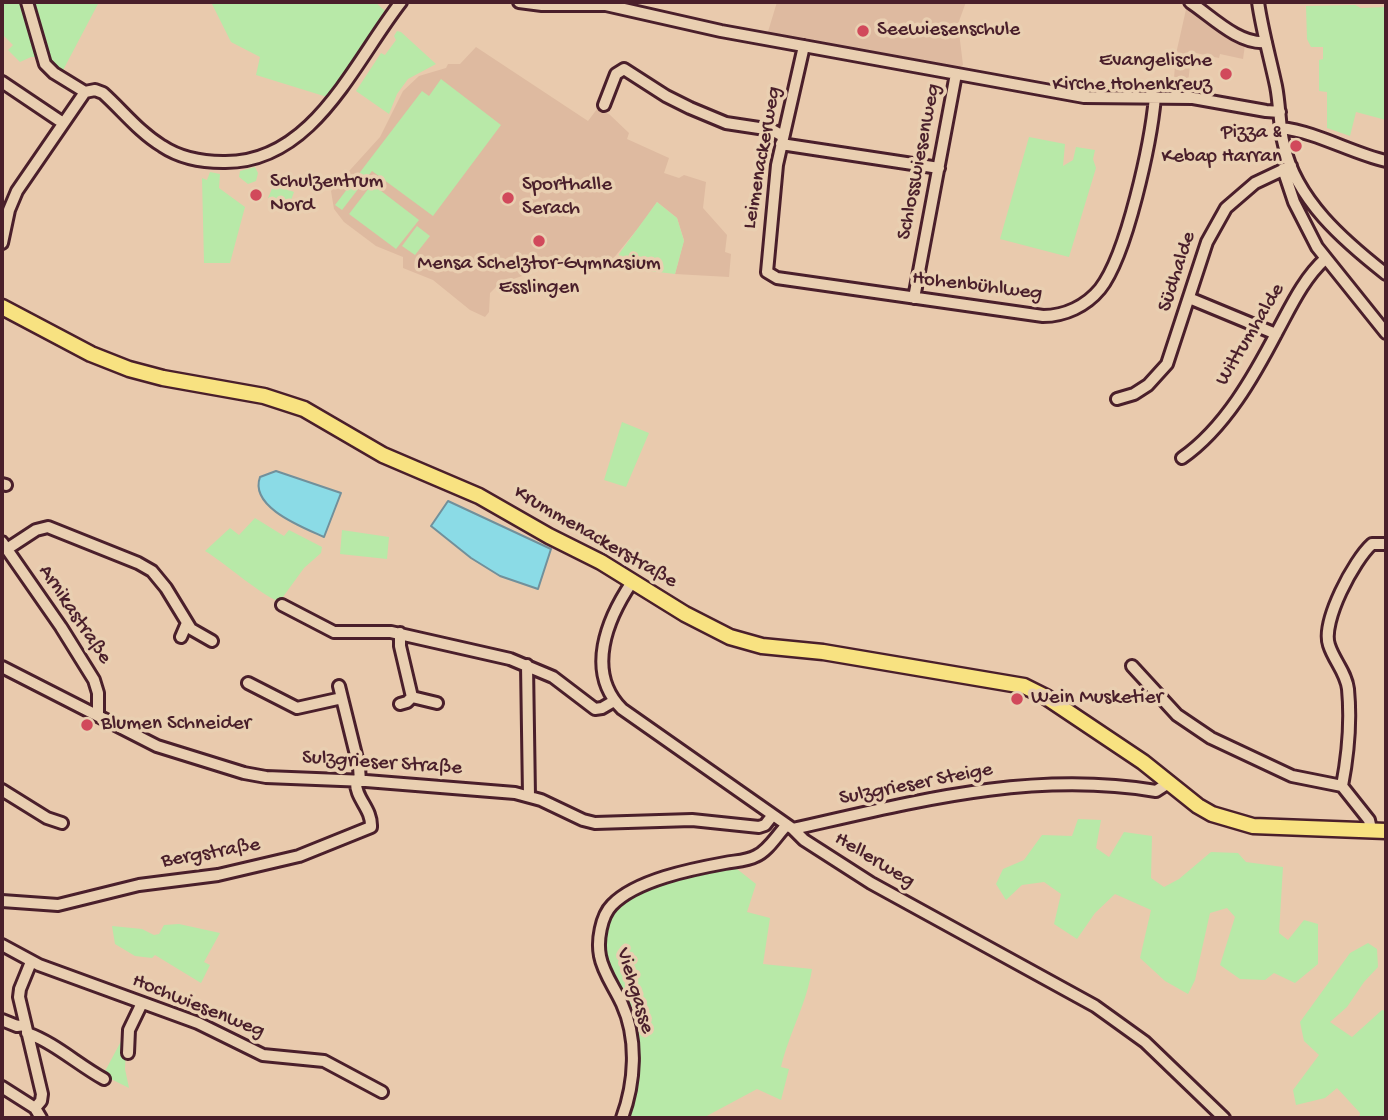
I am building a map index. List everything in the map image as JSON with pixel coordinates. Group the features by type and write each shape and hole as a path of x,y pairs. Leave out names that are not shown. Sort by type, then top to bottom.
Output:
{"main road":[{"name":"Krummenackerstraße","path":"2,307 91,354 129,369 163,378 264,396 304,409 391,459 479,496 607,565 713,629 754,644 823,652 1030,688 1143,762 1205,810 1247,825 1386,831"}],"street":[{"path":"27,2 45,64 54,73 85,92"},
{"path":"2,243 15,196 85,92 92,90 103,93 144,134 177,154 211,162 233,162 259,157 291,141 320,115 401,2"},
{"path":"519,2 542,5 598,3 721,31 1084,97 1203,99 1280,112"},
{"path":"1190,2 1253,43 1266,42"},
{"path":"1258,2 1280,112 1287,168 1306,228 1325,259 1386,333"},
{"name":"Leimenackerweg","path":"769,275 766,265 782,140 804,46"},
{"path":"604,105 620,70 627,70 673,100 721,121 772,130 782,140 939,168"},
{"name":"Schlosswiesenweg","path":"914,298 956,74"},
{"path":"2,82 63,122"},
{"name":"Hohenbühlweg","path":"769,275 1043,316 1065,312 1088,300 1105,281 1122,240 1149,142 1155,97"},
{"path":"1281,128 1297,130 1386,161"},
{"path":"1287,168 1319,212 1359,252 1386,274"},
{"name":"Südhalde","path":"1116,399 1140,391 1161,373 1170,359 1207,242 1223,212 1250,186 1287,168"},
{"name":"Wittumhalde","path":"1182,458 1247,386 1310,276 1325,259"},
{"path":"1189,298 1276,334"},
{"path":"4,546 38,528 57,529 152,571 166,587 194,632 212,640"},
{"path":"1342,786 1348,742 1348,694 1342,669 1328,643 1329,627 1336,604 1360,558 1372,544 1386,544"},
{"name":"Arnikastraße","path":"4,546 61,627 94,680 98,693 98,715"},
{"path":"282,605 334,632 400,633 492,654 527,665 561,682 595,709 614,701 604,680 602,650 608,629 632,582"},
{"path":"181,637 187,623"},
{"path":"400,633 400,646 412,696 408,702 400,704"},
{"path":"527,665 529,796"},
{"path":"1132,666 1177,715 1211,738 1292,776 1342,786 1369,820 1371,829"},
{"name":"Sulzgrieser Straße","path":"2,667 158,746 244,773 266,777 358,780 529,796 595,823 692,820 759,827 765,825 772,816"},
{"path":"248,683 297,708 342,698"},
{"path":"339,686 359,767 358,780"},
{"path":"412,696 437,703"},
{"name":"Hellerweg","path":"614,701 633,718 804,840 871,883 1103,1011 1144,1042 1224,1118"},
{"name":"Bergstraße","path":"2,901 62,904 132,886 198,879 260,867 305,854 371,827 369,811 356,793 358,780"},
{"name":"Sulzgrieser Steige","path":"789,828 974,790 1051,785 1123,786 1156,791 1170,782"},
{"path":"2,790 45,817 62,823"},
{"name":"Viehgasse","path":"622,1118 632,1087 632,1056 624,1008 604,968 600,953 601,931 610,907 635,891 670,875 757,856 789,828"},
{"name":"Hochwiesenweg","path":"2,945 31,962 204,1026 263,1055 324,1061 382,1092"},
{"path":"2,1087 38,1113 42,1094 19,993 31,962"},
{"path":"128,1053 129,1030 142,1003"},
{"path":"2,1020 26,1029 104,1079"}],"shaded area":[{"name":"Seewiesenschule","path":"777,2 966,2 958,24 963,65 960,67 909,60 767,35"},
{"path":"1187,5 1245,45 1243,59 1196,53 1195,58 1191,58 1187,91 1173,90 1176,54"},
{"path":"476,47 588,121 597,109 609,114 629,133 627,139 669,158 664,173 679,178 684,175 706,182 703,208 727,235 725,252 731,254 729,277 675,274 684,240 677,218 657,202 612,260 597,267 545,268 499,284 490,293 489,312 485,317 470,310 433,280 403,268 403,257 376,246 344,222 334,209 331,191 380,137 403,91 419,76 446,68 448,64 460,64"}],"green space":[{"path":"2,2 24,2 39,57 20,62 8,50 13,45 2,34"},
{"path":"29,2 99,2 61,74 50,65"},
{"path":"211,2 375,2 385,11 327,97 256,75 260,57 231,42"},
{"path":"1355,5 1361,8 1386,7 1386,120 1356,112 1350,136 1327,128 1327,92 1319,91 1319,60 1323,59 1323,47 1311,47 1307,39 1306,6"},
{"path":"397,31 436,64 408,79 397,94 389,114 356,91 381,53 385,55 396,40 394,36"},
{"path":"441,79 501,125 433,216 372,171 342,210 335,205 422,91 429,96"},
{"path":"1029,137 1065,144 1063,166 1073,160 1076,147 1095,150 1093,159 1096,168 1069,257 1000,239"},
{"path":"255,167 258,173 256,181 248,184 239,177 240,171"},
{"path":"210,172 220,174 219,188 245,207 230,263 204,263 202,178 207,180"},
{"path":"274,184 294,192 289,206 268,198"},
{"path":"372,184 419,220 396,249 349,214"},
{"path":"657,202 677,218 684,241 675,274 625,268 619,258 619,254"},
{"path":"417,226 430,236 415,255 402,246"},
{"path":"622,422 649,433 626,487 604,480"},
{"path":"255,518 284,536 289,530 322,547 321,553 304,568 280,601 265,594 205,551 230,528 239,535"},
{"path":"342,530 389,537 387,559 340,554"},
{"path":"1078,819 1101,820 1096,848 1109,857 1124,832 1152,836 1151,878 1164,887 1179,879 1211,852 1238,853 1246,862 1283,867 1279,933 1288,940 1304,920 1318,924 1318,964 1295,983 1274,973 1265,980 1240,979 1220,965 1235,917 1227,908 1210,913 1195,980 1188,994 1165,981 1140,958 1151,910 1115,894 1095,913 1077,939 1054,924 1061,894 1044,882 1022,885 1006,900 996,884 1003,869 1024,860 1042,835 1072,836"},
{"path":"732,865 756,884 747,912 770,918 763,964 812,969 781,1067 789,1069 781,1100 757,1089 703,1118 624,1118 634,1051 607,972 602,939 614,907 664,879"},
{"path":"179,924 220,933 204,962 210,965 201,983 155,955 152,958 135,956 115,944 112,926 142,929 154,935 159,934 164,925"},
{"path":"1368,943 1377,949 1378,967 1347,1007 1330,1022 1352,1037 1382,1010 1386,1011 1386,1118 1359,1118 1360,1113 1337,1088 1325,1098 1296,1105 1293,1090 1319,1055 1304,1041 1300,1022 1350,953"},
{"path":"127,1030 125,1069 129,1088 103,1075"}],"water":[{"path":"276,471 341,493 324,537 280,514 262,498 260,477"},
{"path":"448,501 551,549 538,589 500,576 471,558 431,526"}],"place":[{"name":"Seewiesenschule","path":"863,31"},
{"name":"Evangelische Kirche Hohenkreuz","path":"1226,74"},
{"name":"Pizza & Kebap Harran","path":"1296,146"},
{"name":"Schulzentrum Nord","path":"256,195"},
{"name":"Sporthalle Serach","path":"508,198"},
{"name":"Mensa Schelztor-Gymnasium Esslingen","path":"539,241"},
{"name":"Wein Musketier","path":"1017,699"},
{"name":"Blumen Schneider","path":"87,725"}]}
